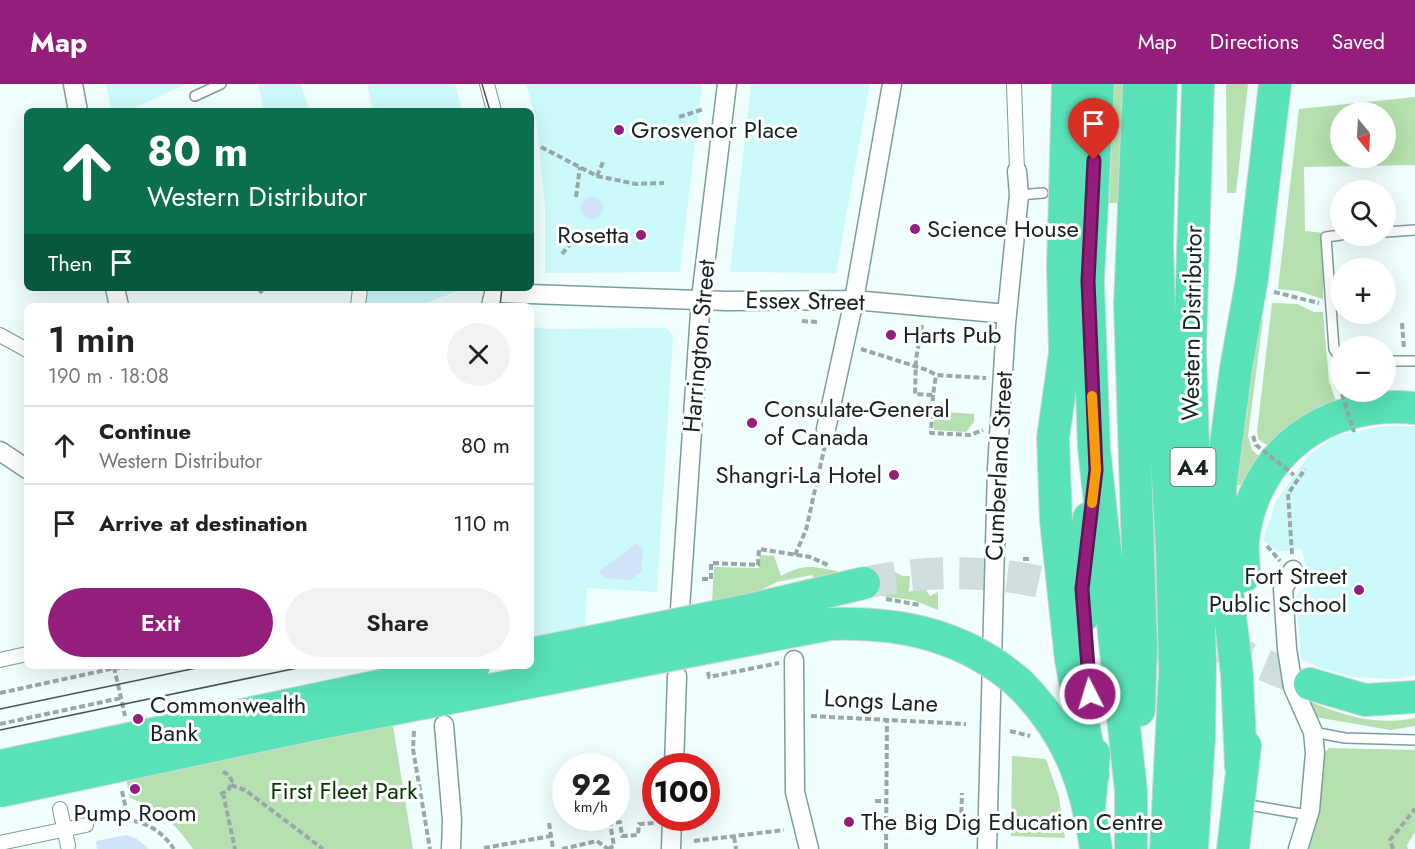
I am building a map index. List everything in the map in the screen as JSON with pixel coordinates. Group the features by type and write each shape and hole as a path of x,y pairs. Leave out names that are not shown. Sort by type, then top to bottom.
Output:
{"highway":[{"path":"1068,84 1064,191 1065,353 1053,438 1061,587 1071,660 1092,775"},
{"path":"1098,84 1088,281 1095,459 1131,792"},
{"path":"1131,849 1131,792 1141,646 1134,487 1130,304 1138,84"},
{"path":"1161,84 1157,243 1175,651 1166,849"},
{"name":"Western Distributor","path":"1192,849 1200,739 1190,359 1198,84"},
{"path":"1241,767 1237,675 1223,554 1220,489 1236,368 1263,84"},
{"path":"1236,368 1252,279 1275,84"},
{"path":"1065,353 1080,419 1095,459 1082,589"},
{"path":"1057,398 1068,438 1092,716 1092,775 1089,810"},
{"path":"1233,849 1241,767 1248,725 1243,542 1255,493 1280,455 1296,439 1317,426 1358,409 1377,406 1415,408"},
{"path":"1134,487 1152,582 1170,776"},
{"path":"534,653 749,610 864,583"},
{"path":"0,791 326,722 830,624 870,623 924,631 973,649 1020,684 1046,712 1069,749 1082,780 1095,849"},
{"path":"0,766 460,669"},
{"path":"1310,684 1365,700 1415,697"}],"street":[{"path":"73,84 77,108"},
{"path":"487,84 493,108"},
{"name":"Harrington Street","path":"680,609 701,298 727,84"},
{"path":"826,429 854,300 892,84"},
{"name":"Cumberland Street","path":"987,849 993,575 1007,314 1019,195 1014,84"},
{"name":"Essex Street","path":"505,297 701,298 820,302 854,300 1007,314"},
{"path":"0,335 24,348"},
{"path":"0,451 24,467"},
{"path":"1293,570 1283,589 1286,639 1293,687 1312,732 1315,762 1308,815 1298,849"},
{"path":"0,660 24,655"},
{"path":"794,660 795,792 809,849"},
{"path":"674,753 677,676"},
{"path":"444,725 453,820 451,849"},
{"path":"60,809 68,846"},
{"path":"0,843 86,825"},
{"path":"671,849 672,831"}],"lane":[{"path":"195,96 221,84"},
{"path":"1019,195 1043,193"},
{"path":"1396,231 1415,230"},
{"path":"1330,237 1326,237 1333,336"},
{"path":"1396,361 1415,361"},
{"path":"1312,732 1345,738 1415,740"},
{"path":"1238,804 1308,815"}],"path":[{"path":"680,117 704,110"},
{"path":"541,147 597,176 636,184 663,183"},
{"path":"597,176 603,162"},
{"path":"576,197 580,167"},
{"path":"562,254 572,242 573,230"},
{"path":"261,291 263,295"},
{"path":"1270,291 1316,304 1329,302"},
{"path":"802,321 817,322"},
{"path":"1402,323 1404,361"},
{"path":"922,325 915,366 915,394 933,395"},
{"path":"860,349 936,375 986,378"},
{"path":"936,375 931,433 970,435 983,430"},
{"path":"1345,402 1354,432"},
{"path":"795,555 807,530 826,429"},
{"path":"1252,436 1256,445 1294,475 1281,494"},
{"path":"1293,570 1288,494 1305,469"},
{"path":"1263,540 1274,557 1293,570"},
{"path":"702,579 711,579 711,563 759,565 759,549 810,557 825,565"},
{"path":"1023,559 1031,559"},
{"path":"706,663 709,677 770,664"},
{"path":"0,693 105,669"},
{"path":"114,669 125,720"},
{"path":"0,723 121,698"},
{"name":"Longs Lane","path":"795,716 966,724"},
{"path":"886,849 887,719"},
{"path":"414,731 413,748 430,849"},
{"path":"219,771 229,775 231,785"},
{"path":"231,785 222,793 236,849"},
{"path":"231,785 245,790 323,849"},
{"path":"122,791 128,818"},
{"path":"961,822 962,793"},
{"path":"875,801 886,801"},
{"path":"1387,849 1390,840 1415,808"},
{"path":"86,825 128,818 162,835 174,849"},
{"path":"564,848 597,842 608,849 614,846 610,823 620,822 622,836 638,835 639,824 642,824"},
{"path":"549,823 553,849"},
{"path":"694,841 784,830"},
{"path":"484,848 551,836"},
{"path":"734,837 736,849"},
{"path":"1390,840 1393,849"}],"shaded area":[{"path":"106,84 186,84 134,108 111,108"},
{"path":"258,84 300,84 309,108 263,108"},
{"path":"367,84 455,84 461,108 372,108"},
{"path":"526,84 702,84 680,272 545,273 545,205 533,108"},
{"path":"751,84 870,84 836,273 730,272"},
{"path":"592,197 600,200 603,208 600,216 592,219 584,216 581,208 584,200"},
{"path":"366,291 457,291 426,303 364,303"},
{"path":"534,327 667,328 673,336 657,592 587,588 585,629 534,640"},
{"name":"Fort Street Public School","path":"1380,426 1415,426 1415,675 1395,679 1353,677 1320,668 1301,659 1296,596 1309,584 1302,549 1278,552 1263,540 1276,501 1310,454 1336,436"},
{"path":"637,543 643,550 641,572 630,580 604,578 599,571"},
{"path":"126,835 137,839 149,849 97,849 96,841"}],"green space":[{"path":"1114,84 1128,84 1122,203 1109,203"},
{"path":"1226,84 1248,84 1236,193 1227,193"},
{"path":"1415,97 1415,165 1396,165 1396,102 1367,102"},
{"path":"1330,106 1330,167 1304,167 1305,231 1324,233 1323,299 1298,291 1278,289 1299,109"},
{"path":"1257,299 1259,319 1263,319 1248,436 1252,450 1260,457 1244,485 1234,485"},
{"path":"1272,303 1297,304 1314,312 1323,312 1330,402 1334,402 1298,420 1268,446 1258,439"},
{"path":"934,411 974,414 974,422 966,432 934,430"},
{"path":"760,555 774,556 781,576 796,569 809,567 837,571 837,574 814,580 812,575 777,582 753,594 712,603 714,567 759,568"},
{"path":"882,566 903,576 910,576 909,592 924,587 930,596 938,592 938,610 913,600 874,595 869,570"},
{"path":"1311,702 1336,712 1375,720 1415,718 1415,726 1391,730 1315,717 1311,710"},
{"name":"First Fleet Park","path":"392,720 413,849 193,849 166,818 150,807 130,798 126,779"},
{"path":"1329,748 1415,750 1415,832 1407,845 1408,849 1306,849 1323,754"},
{"path":"1012,756 1046,759 1059,797 1065,838 1011,836"}],"tunnel":[{"path":"864,583 920,575 976,574 1032,580 1087,595"},
{"path":"1176,628 1310,684"}],"tram line":[{"path":"482,84 489,108"},
{"path":"500,303 502,291"},
{"path":"0,709 192,669"},
{"path":"0,730 293,669"}],"slow traffic":[{"path":"1092,396 1096,470 1092,503"}],"place":[{"name":"Grosvenor Place","path":"619,130"},
{"name":"Science House","path":"915,229"},
{"name":"Rosetta","path":"641,235"},
{"name":"Harts Pub","path":"891,335"},
{"name":"Consulate-General of Canada","path":"752,423"},
{"name":"Shangri-La Hotel","path":"894,475"},
{"name":"Fort Street Public School","path":"1359,590"},
{"name":"Commonwealth Bank","path":"138,719"},
{"name":"Pump Room","path":"135,789"},
{"name":"The Big Dig Education Centre","path":"849,822"}],"route":[{"path":"1090,694 1082,568 1096,470 1088,281 1094,160"}]}
